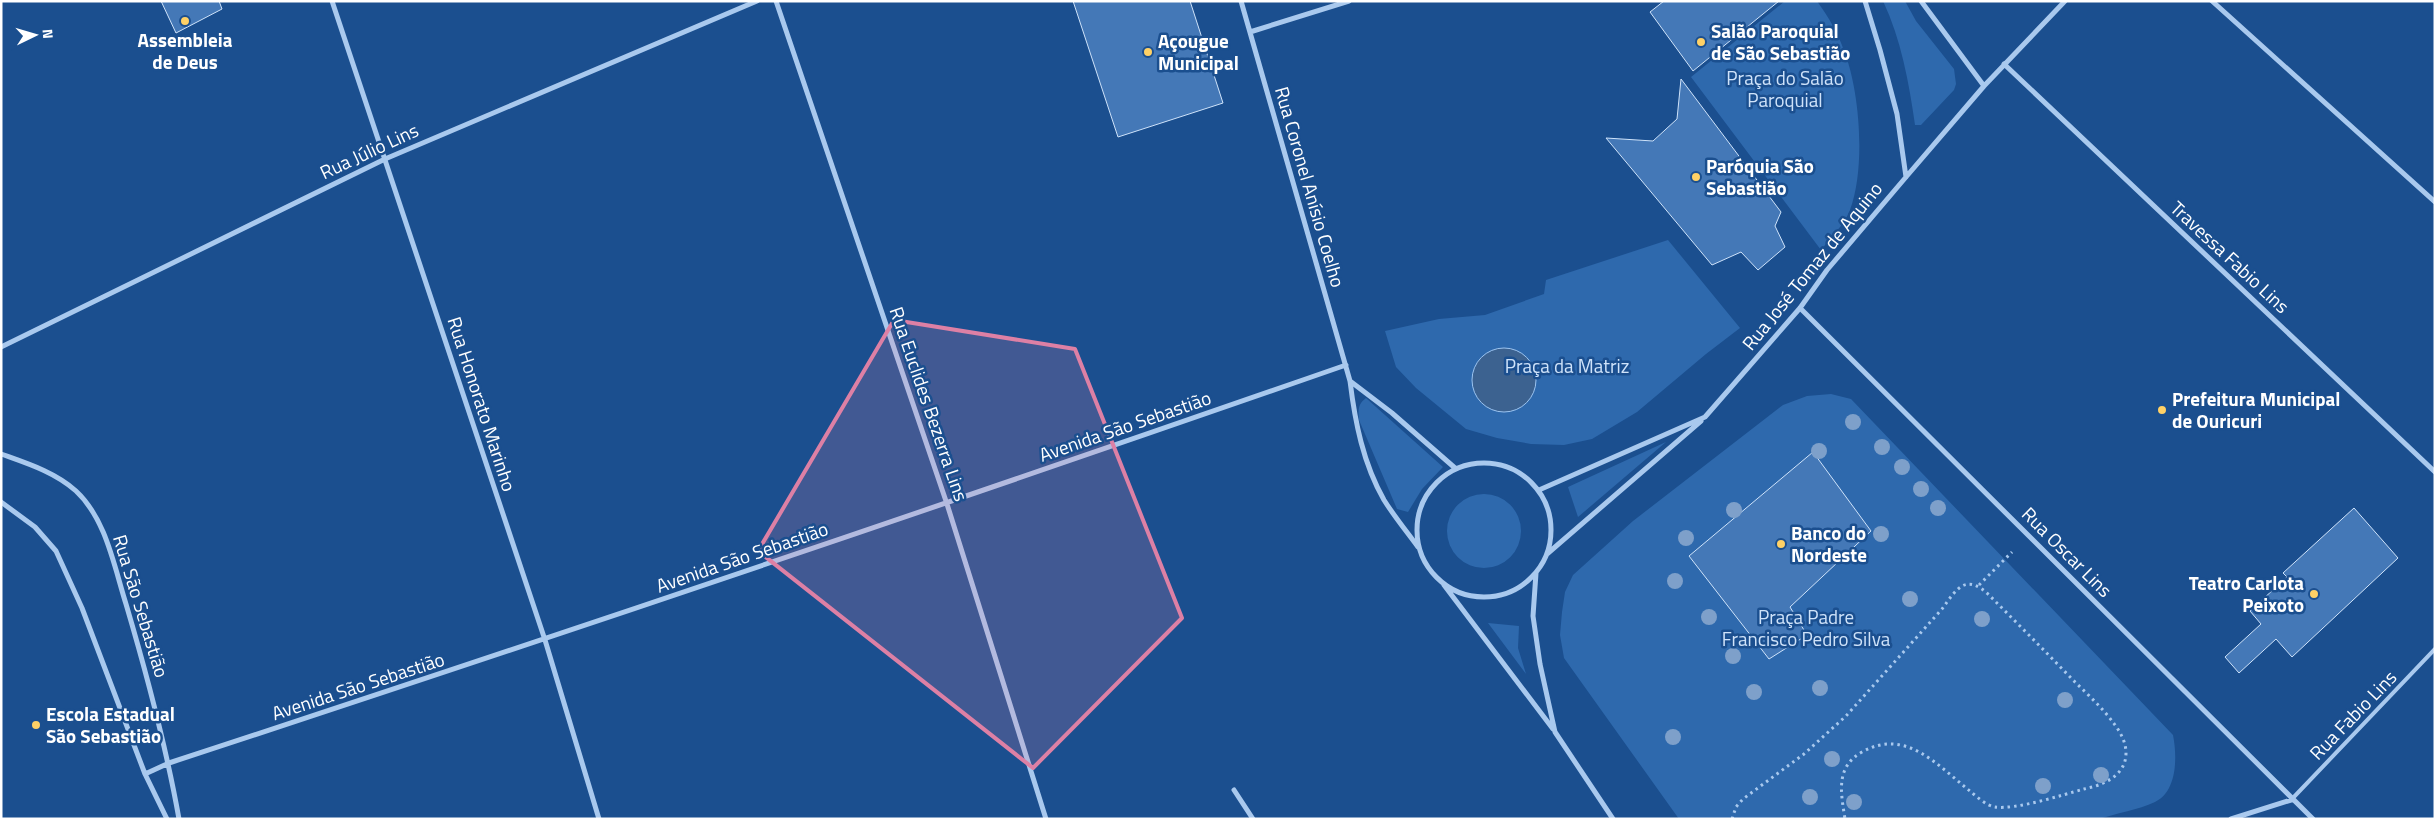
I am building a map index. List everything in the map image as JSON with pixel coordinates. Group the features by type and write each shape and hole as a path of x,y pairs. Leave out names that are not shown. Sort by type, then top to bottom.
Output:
{"street":[{"name":"Rua Honorato Marinho","path":"332,1 544,640 599,819"},
{"name":"Rua Júlio Lins","path":"1,348 385,158 758,1"},
{"name":"Rua Euclides Bezerra Lins","path":"776,1 947,504 1046,819"},
{"name":"Rua Coronel Anísio Coelho","path":"1241,1 1346,365 1355,422 1368,464 1384,500 1418,547 1427,567 1442,582 1460,594 1480,597 1502,596 1520,587 1536,572 1547,554 1551,532 1549,510 1539,490 1523,474 1501,464 1478,462 1455,468 1436,481 1422,501 1417,523 1418,547"},
{"path":"1250,32 1349,1"},
{"path":"1865,1 1897,114 1906,176"},
{"path":"1921,1 1984,86"},
{"name":"Rua José Tomaz de Aquino","path":"1539,490 1705,417 1800,308 1844,249 1906,176 1984,86 2065,1"},
{"path":"2212,1 2435,202"},
{"name":"Travessa Fabio Lins","path":"2004,64 2435,472"},
{"name":"Rua Oscar Lins","path":"1800,308 2030,535 2291,800 2312,819"},
{"name":"Avenida São Sebastião","path":"146,774 169,763 544,640 947,504 1346,365"},
{"path":"1350,381 1392,413 1455,468"},
{"path":"1547,554 1705,417"},
{"name":"Rua São Sebastião","path":"1,454 59,478 76,491 91,508 107,541 142,659 169,763 179,819"},
{"path":"1,502 34,527 56,551 82,608 146,774 167,819"},
{"path":"1536,572 1533,616 1540,664 1555,732"},
{"path":"1442,582 1555,732 1613,819"},
{"path":"1234,790 1253,819"},
{"path":"2231,819 2291,800"}],"lane":[{"name":"Rua Fabio Lins","path":"2291,800 2435,649"}],"path":[{"path":"1979,585 2030,535"},
{"path":"1732,819 1736,807 1742,799 1804,754 1846,716 1942,609 1954,591 1968,583 1979,585 2116,726 2123,738 2126,753 2123,767 2115,777 2090,788 2013,806 1994,807 1979,798 1920,750 1889,743 1873,746 1860,753 1843,770 1840,780 1845,819"}],"highlighted area":[{"path":"894,320 1075,349 1182,618 1033,768 758,551"}],"green space":[{"name":"Praça do Salão Paroquial","path":"1785,1 1817,1 1843,48 1854,85 1859,128 1858,172 1855,192 1845,220 1821,250 1691,77"},
{"path":"1883,1 1905,1 1916,21 1954,69 1956,84 1954,90 1921,125 1915,125 1904,62 1895,30"},
{"name":"Praça da Matriz","path":"1668,240 1740,328 1637,412 1592,439 1564,445 1531,444 1497,438 1466,429 1416,388 1396,367 1385,331 1439,319 1485,315 1544,294 1546,280"},
{"name":"Praça Padre Francisco Pedro Silva","path":"1831,394 1851,399 2173,735 2175,752 2174,772 2172,781 2163,797 2142,807 2099,819 1679,819 1564,658 1560,635 1565,592 1573,575 1633,521 1783,405 1807,396"},
{"path":"1366,398 1443,467 1422,489 1408,512 1397,509 1359,420 1359,408"},
{"path":"1666,442 1578,517 1568,487"},
{"path":"1484,494 1505,500 1515,510 1521,531 1515,552 1505,562 1484,568 1463,562 1453,552 1447,531 1453,510 1463,500"},
{"path":"1488,623 1519,626 1518,648 1526,674"}],"shaded area":[{"path":"1504,348 1522,354 1530,362 1536,380 1530,398 1522,406 1504,412 1486,406 1478,398 1472,380 1478,362 1486,354"}],"building":[{"name":"Assembleia de Deus","path":"161,1 219,1 222,9 176,33"},
{"name":"Açougue Municipal","path":"1073,1 1190,1 1223,103 1118,137"},
{"name":"Salão Paroquial de São Sebastião","path":"1664,1 1779,1 1693,71 1650,12"},
{"name":"Paróquia São Sebastião","path":"1681,79 1781,212 1775,226 1785,247 1758,270 1741,252 1712,265 1606,138 1653,141 1677,119"},
{"name":"Banco do Nordeste","path":"1813,452 1871,531 1790,607 1807,635 1769,659 1689,556"},
{"name":"Teatro Carlota Peixoto","path":"2354,508 2398,558 2292,657 2276,639 2239,673 2225,657 2261,624 2250,611 2287,577 2283,573"}],"place":[{"name":"Assembleia de Deus","path":"185,21"},
{"name":"Salão Paroquial de São Sebastião","path":"1701,42"},
{"name":"Açougue Municipal","path":"1148,52"},
{"name":"Paróquia São Sebastião","path":"1696,177"},
{"name":"Prefeitura Municipal de Ouricuri","path":"2162,410"},
{"name":"Banco do Nordeste","path":"1781,544"},
{"name":"Teatro Carlota Peixoto","path":"2314,594"},
{"name":"Escola Estadual São Sebastião","path":"36,725"}]}
